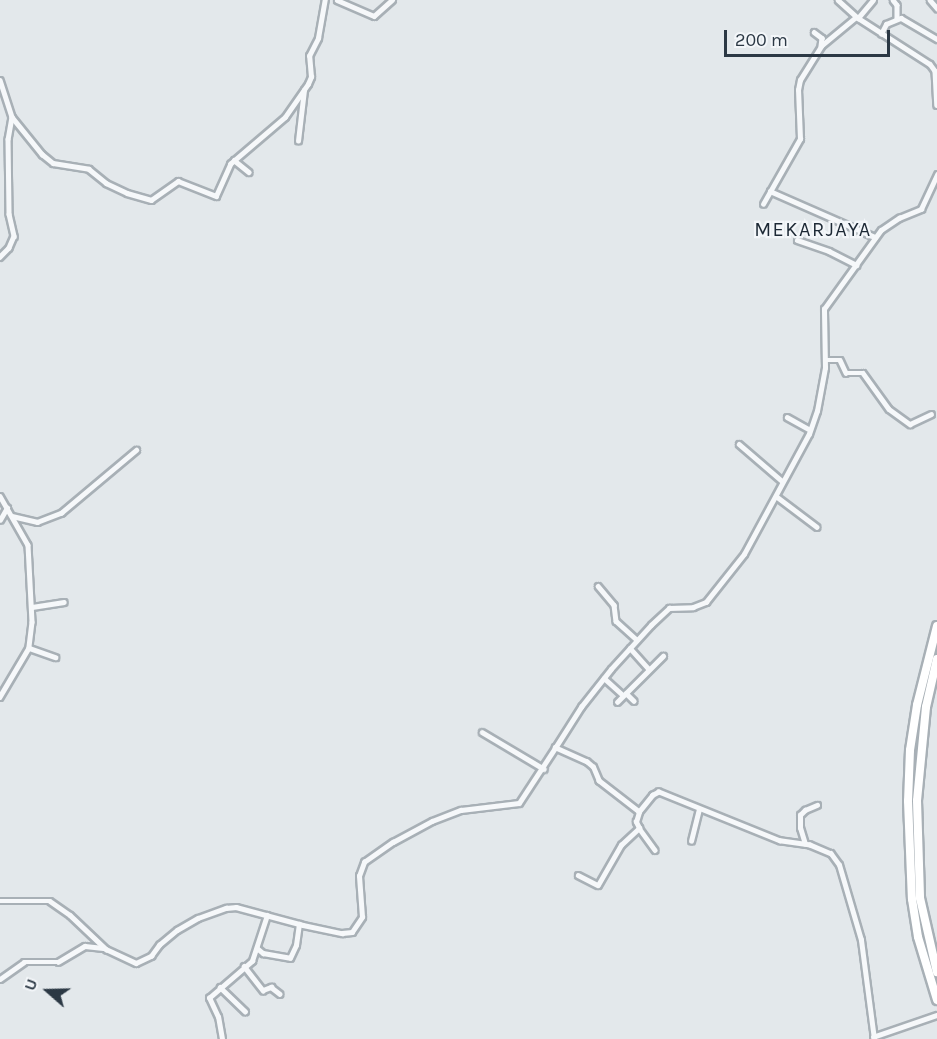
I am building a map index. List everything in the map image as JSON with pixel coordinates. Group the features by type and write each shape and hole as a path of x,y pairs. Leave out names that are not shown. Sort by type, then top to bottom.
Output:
{"highway":[{"path":"937,626 917,705 910,750 908,801 912,899 918,937 937,1000"},
{"path":"937,659 926,707 917,801 920,898 937,972"}],"street":[{"path":"0,80 12,117 42,154 53,163 89,169 106,183 147,200 155,198 178,181 216,196 225,173 234,160 277,125 304,90 311,77 309,56 318,38 325,0"},
{"path":"337,0 374,16 392,0"},
{"path":"838,0 881,34 920,56 936,71 937,105"},
{"path":"763,204 800,139 798,90 800,80 821,46 857,17 873,0"},
{"path":"893,0 897,5 897,19"},
{"path":"930,0 937,8"},
{"path":"881,34 886,24 906,18 935,38 937,30"},
{"path":"814,32 822,38 821,46"},
{"path":"298,141 304,90"},
{"path":"0,257 9,248 14,236 9,214 8,139 12,117"},
{"path":"0,141 8,139"},
{"path":"234,160 249,172"},
{"path":"0,979 24,962 58,962 85,946 106,949 136,963 151,956 159,945 177,930 212,913 236,906 299,924 342,933 352,932 362,917 359,876 364,862 393,842 432,821 461,810 519,803 543,769 580,707 637,640 669,608 699,606 713,596 744,554 810,430 822,391 825,360 824,309 875,237 889,224 921,209 937,174"},
{"path":"770,191 875,237"},
{"path":"0,216 9,214"},
{"path":"796,240 835,253 857,265"},
{"path":"825,360 840,360 846,373 863,373 889,409 910,424 931,414"},
{"path":"787,417 810,430"},
{"path":"739,444 782,481"},
{"path":"12,516 37,522 61,513 136,450"},
{"path":"0,496 28,545 32,607 29,648 0,697"},
{"path":"776,496 817,527"},
{"path":"0,520 7,508"},
{"path":"598,586 614,605 616,621 637,640"},
{"path":"32,607 64,602"},
{"path":"29,648 55,657"},
{"path":"630,648 649,669"},
{"path":"617,702 663,656"},
{"path":"603,678 634,701"},
{"path":"482,732 543,769"},
{"path":"555,748 587,762 593,767 599,781 639,812"},
{"path":"655,850 636,822 639,812 653,795 659,792 780,841 805,844 831,854 839,865 861,940 873,1038 937,1015"},
{"path":"805,844 800,828 800,815 805,810 817,806"},
{"path":"691,841 699,810"},
{"path":"578,875 598,885 621,845 639,828"},
{"path":"0,901 50,901 70,915 106,949"},
{"path":"222,1039 218,1017 208,999 252,961 267,915"},
{"path":"256,948 263,953 290,958 296,945 299,924"},
{"path":"244,966 263,990 271,987 280,994"},
{"path":"220,987 245,1011"}],"district":[{"name":"MEKARJAYA","path":"813,229"}]}
